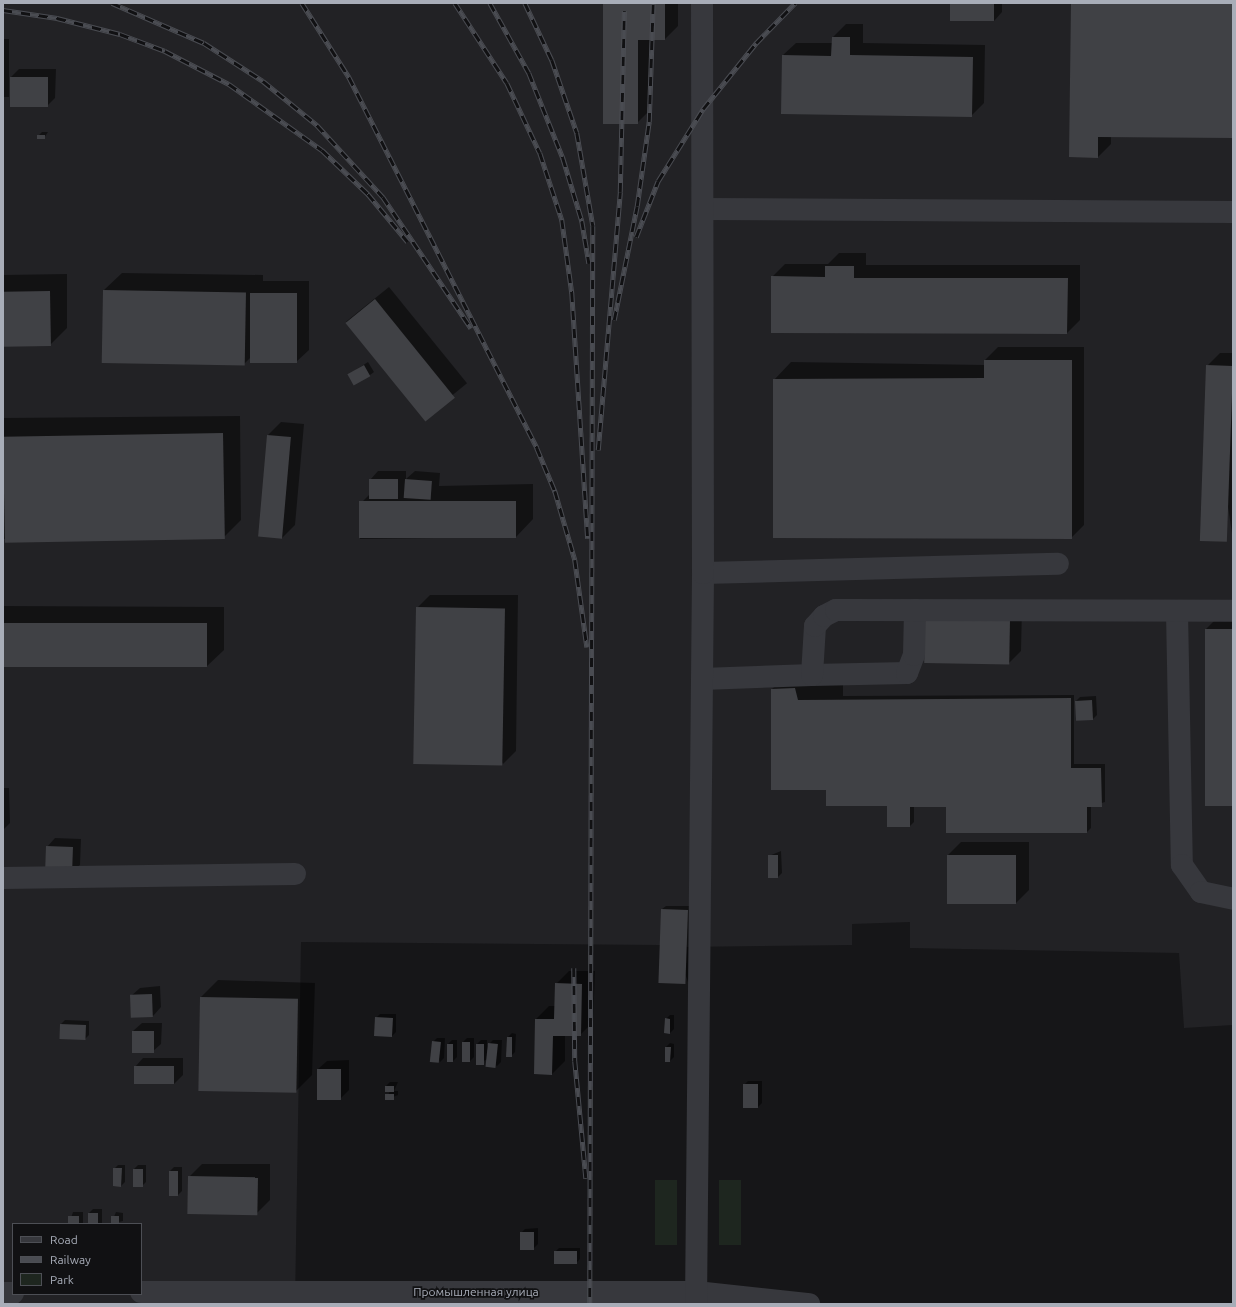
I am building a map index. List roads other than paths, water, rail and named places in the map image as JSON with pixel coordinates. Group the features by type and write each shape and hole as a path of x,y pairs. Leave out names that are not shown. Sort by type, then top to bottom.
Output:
{"street":[{"path":"696,1298 703,573 702,3"},
{"path":"703,209 1233,212"},
{"path":"703,573 1058,564"},
{"path":"812,675 814,633 824,616 836,610 1233,611"},
{"path":"702,679 907,673 914,655 914,610"},
{"path":"1177,612 1182,866 1201,892 1233,899"},
{"path":"3,878 295,874"},
{"name":"Промышленная улица","path":"142,1292 341,1298 696,1298 809,1304"}],"railway":[{"path":"112,3 204,43 263,81 317,125 383,197 471,328"},
{"path":"302,3 349,77 537,448 555,491 575,560 587,647"},
{"path":"455,3 507,83 540,153 562,220 572,293 588,538"},
{"path":"490,3 529,73 563,158 582,221 589,263"},
{"path":"525,3 552,60 577,133 593,226 590,1304"},
{"path":"614,320 637,206 649,122 653,3"},
{"path":"636,237 658,181 703,109 756,43 795,3"},
{"path":"3,10 57,18 120,34 165,51 229,84 322,150 368,194 408,242"},
{"path":"598,450 620,192 624,11"},
{"path":"574,968 575,1061 586,1178"}]}
